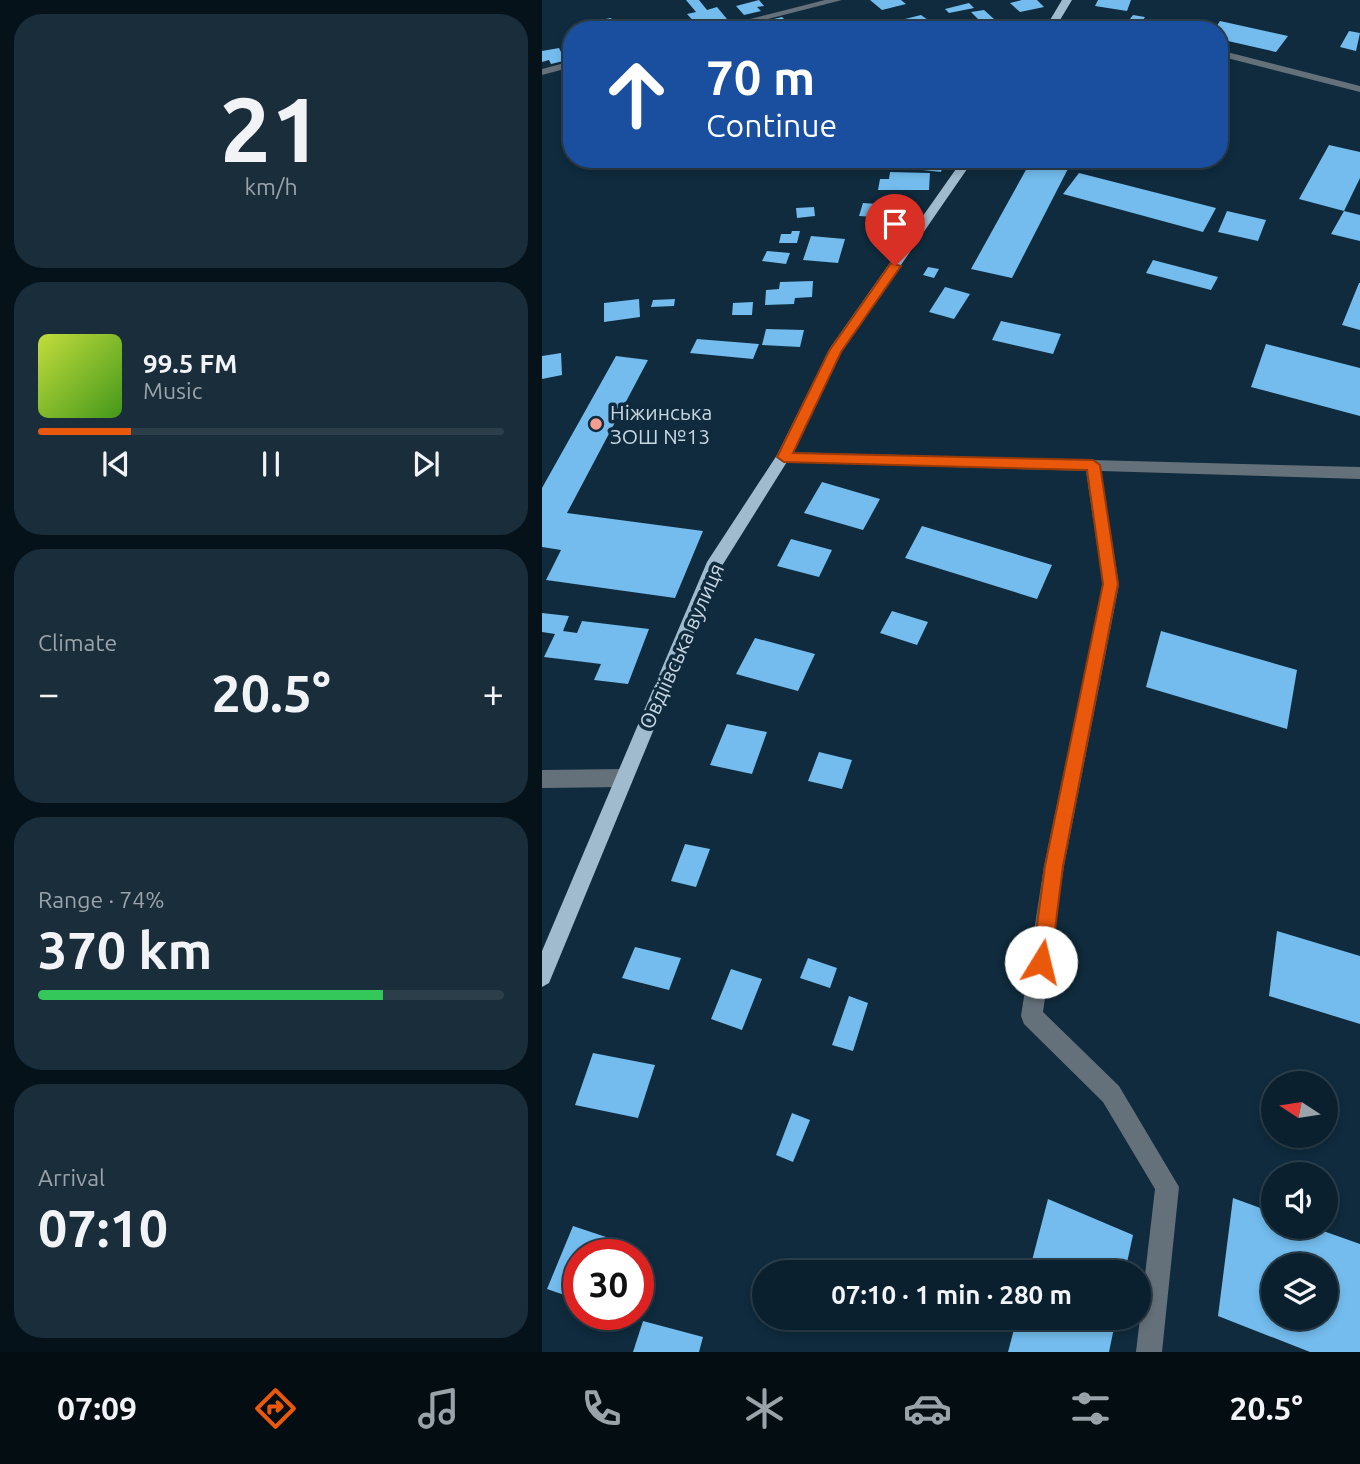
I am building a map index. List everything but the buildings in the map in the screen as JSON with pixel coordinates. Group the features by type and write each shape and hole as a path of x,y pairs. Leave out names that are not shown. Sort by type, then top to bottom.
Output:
{"main road":[{"path":"1054,21 1067,0"},
{"name":"Овдіївська вулиця","path":"542,976 713,568 784,457 835,351 964,168"}],"street":[{"path":"750,21 837,0"},
{"path":"1228,55 1359,89"},
{"path":"542,72 563,66"},
{"path":"784,457 1359,473"},
{"path":"1093,465 1111,584 1054,866 1032,1016 1111,1094 1167,1187 1149,1352"},
{"path":"542,779 624,778"}],"place":[{"name":"Ніжинська ЗОШ №13","path":"596,424"}],"route":[{"path":"895,266 835,351 784,457 1093,465 1107,543 1111,584 1054,866 1041,962"}]}
